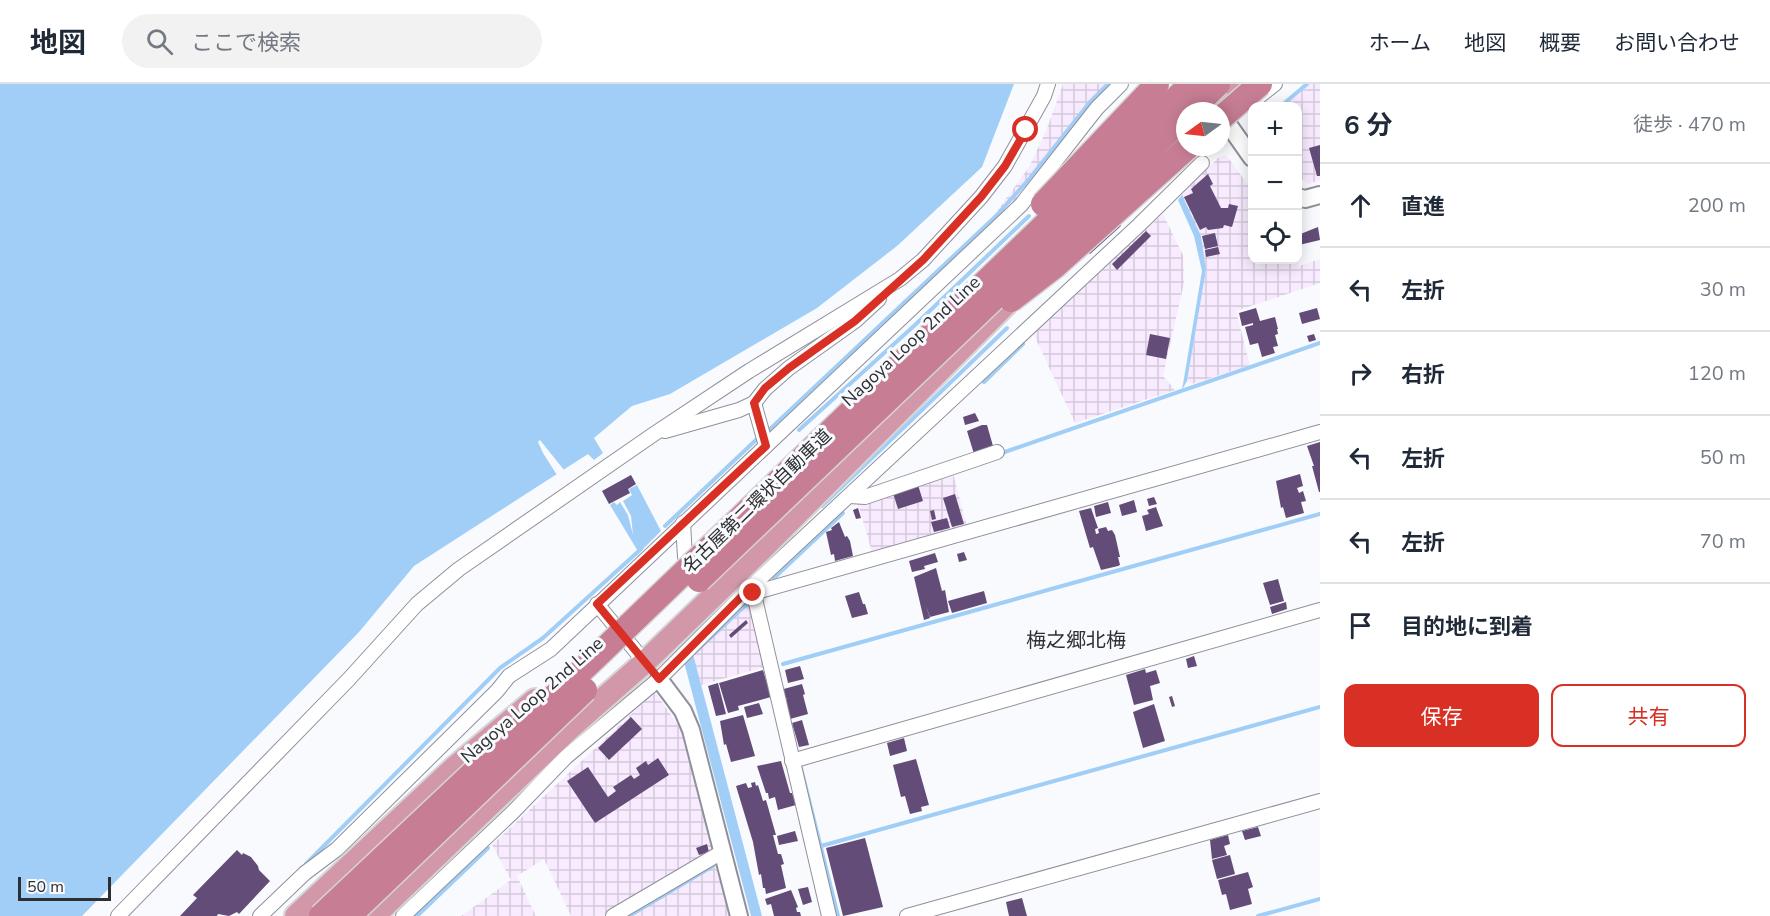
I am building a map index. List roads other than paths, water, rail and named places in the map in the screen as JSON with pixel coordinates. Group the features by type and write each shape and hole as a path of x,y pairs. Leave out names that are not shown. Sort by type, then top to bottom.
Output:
{"highway":[{"path":"901,375 979,268 1088,158 1157,84"},
{"name":"Nagoya Loop 2nd Line","path":"296,916 454,768 574,668 826,419 955,302 1184,84"},
{"name":"名古屋第二環状自動車道","path":"349,916 901,375 1191,84"},
{"path":"1223,102 1235,84"},
{"path":"1230,102 1260,84"},
{"name":"名古屋第二環状自動車道","path":"321,916 594,659 1176,124"},
{"name":"Nagoya Loop 2nd Line","path":"374,916 570,728 645,662 760,551 1010,299 1176,139"},
{"path":"901,375 1054,267 1194,156"}],"street":[{"path":"654,434 739,410 754,403 765,388 789,368 855,321 948,235 999,174 1035,113 1048,84"},
{"path":"260,916 305,873 337,849 497,691 509,676 551,649 1021,205 1097,108 1121,84"},
{"path":"1198,84 1212,102"},
{"path":"1230,104 1275,84"},
{"path":"1230,126 1251,156"},
{"path":"403,916 514,811 566,757 659,679 973,378 1139,225 1194,156"},
{"path":"1139,225 1140,173"},
{"path":"1302,198 1320,195"},
{"path":"118,916 349,679 417,604 459,569 749,371 900,279"},
{"path":"754,403 766,446"},
{"path":"752,590 1320,432"},
{"path":"850,496 865,497 998,452"},
{"path":"760,551 803,533 825,519"},
{"path":"683,523 685,557"},
{"path":"752,590 829,916"},
{"path":"597,604 659,679 683,711 692,730 739,916"},
{"path":"792,761 1320,610"},
{"path":"566,757 570,728"},
{"path":"908,916 1320,801"},
{"path":"613,916 722,852"}],"water":[{"path":"0,84 1014,84 982,167 897,246 817,308 670,394 632,406 594,438 603,453 594,460 588,454 414,566 359,632 82,916 0,916"},
{"path":"1182,195 1201,236 1206,270 1187,381 1182,390 1202,271 1194,236 1178,200"},
{"path":"637,485 661,531 639,553 610,505 614,502 617,505 620,502 628,515 633,535 631,516 623,501 632,495 629,489"},
{"path":"693,654 762,916 751,916 684,662"}],"waterway":[{"path":"768,431 996,216 1030,178 1090,102 1108,84"},
{"path":"1286,102 1307,84"},
{"path":"799,430 915,325 1029,216"},
{"path":"822,506 1007,328"},
{"path":"999,454 1320,343"},
{"path":"984,382 1023,344"},
{"path":"665,526 757,439"},
{"path":"774,578 843,513"},
{"path":"783,664 1320,514"},
{"path":"306,864 500,668 543,638 641,549"},
{"path":"694,653 748,603"},
{"path":"821,846 1320,707"},
{"path":"801,768 838,916"},
{"path":"417,916 488,848"},
{"path":"629,916 713,866"},
{"path":"1258,916 1320,899"}],"district":[{"name":"梅之郷北梅","path":"1076,640"}]}
